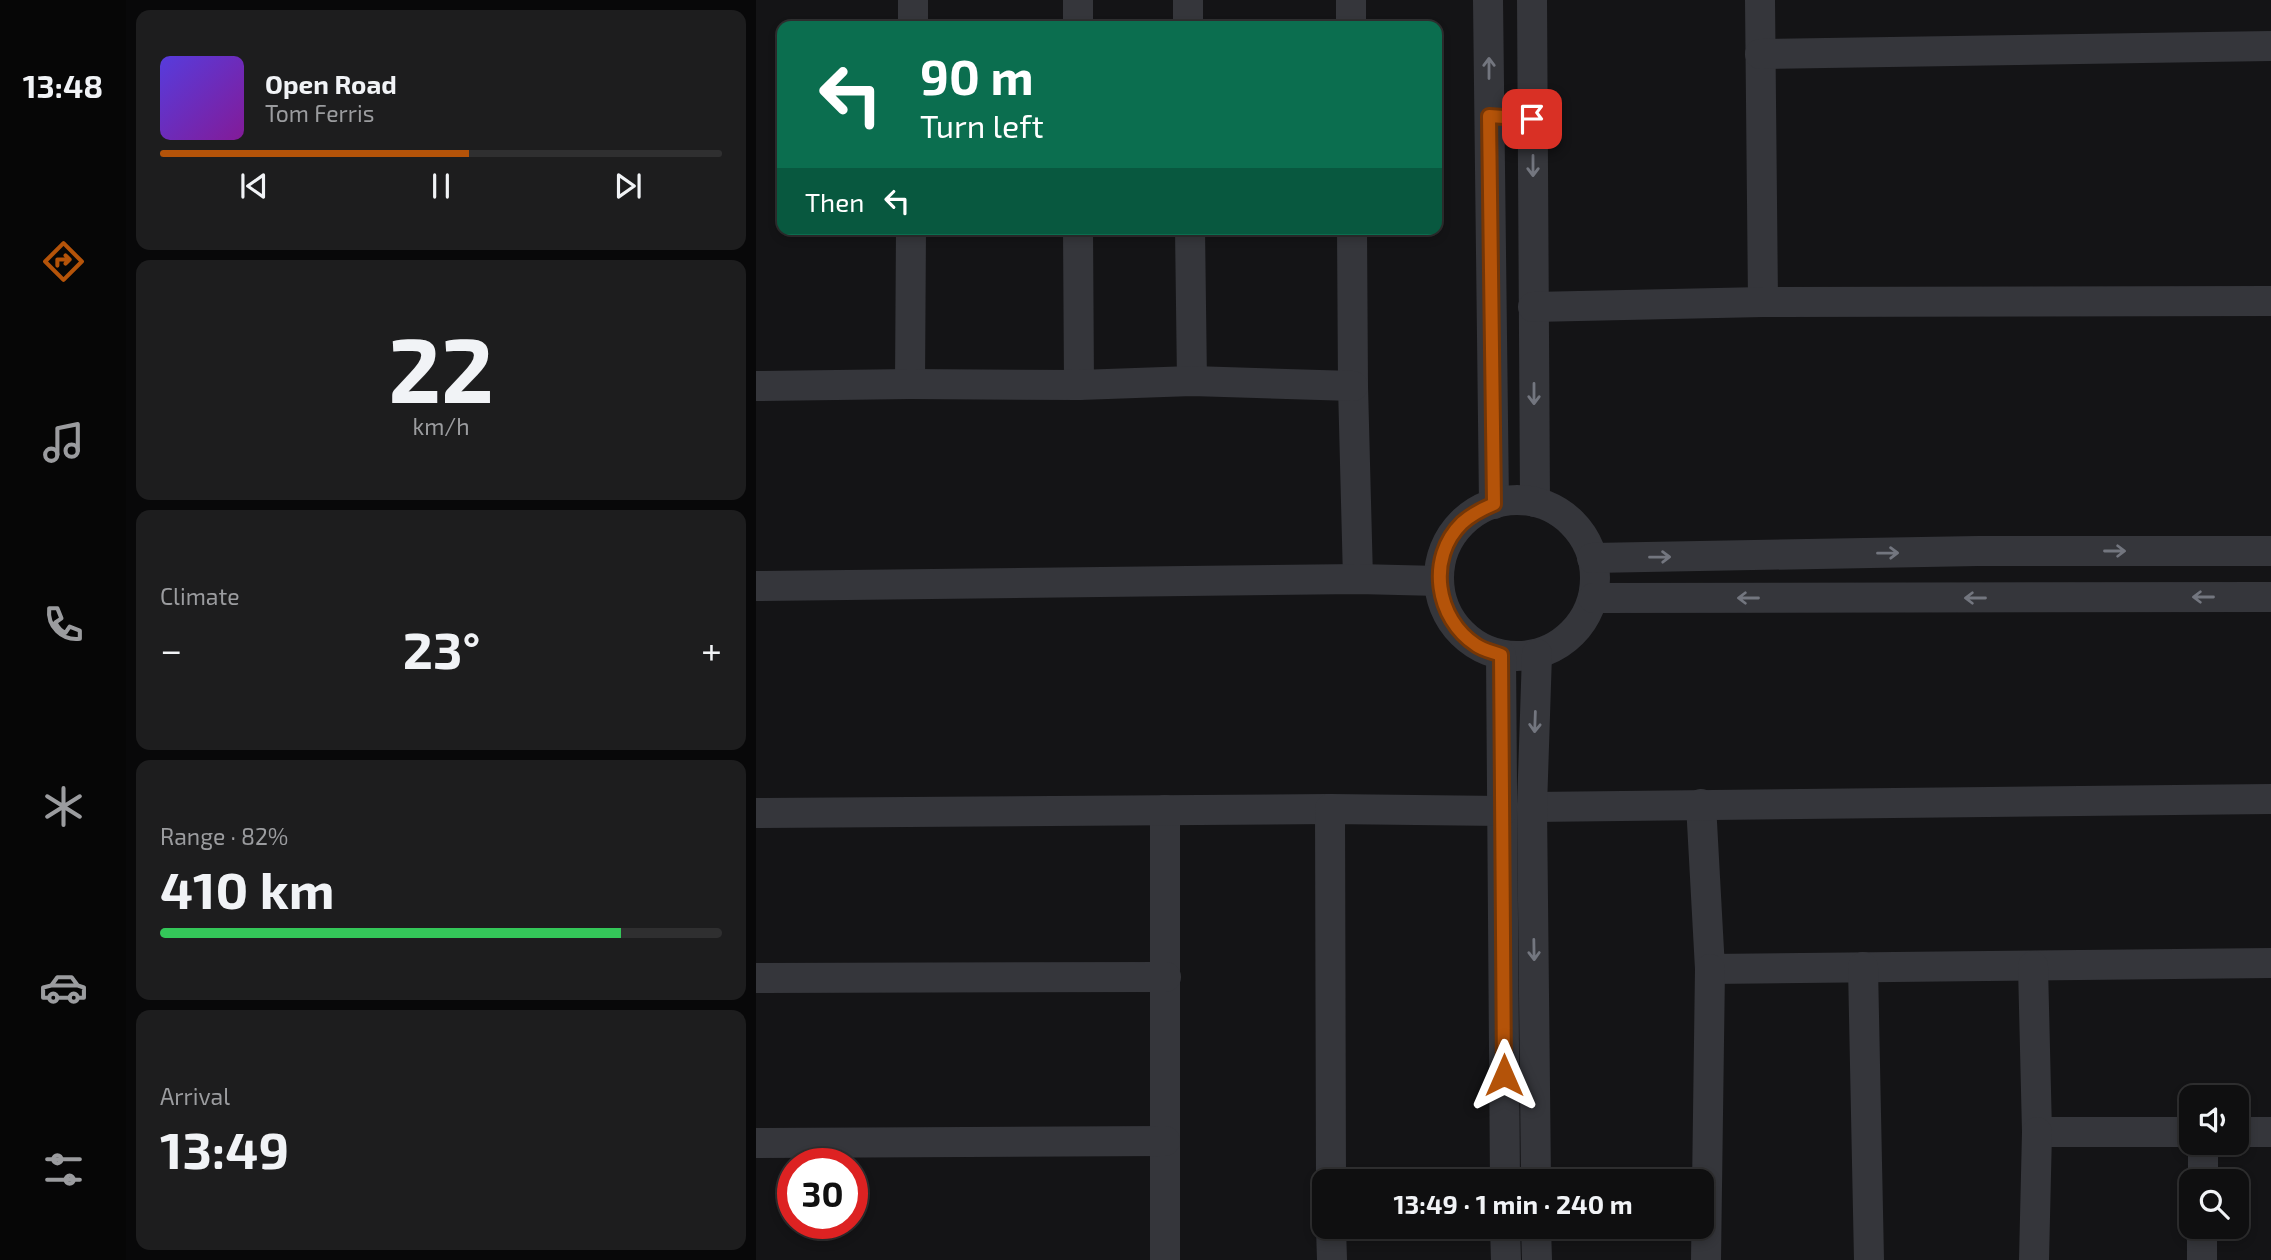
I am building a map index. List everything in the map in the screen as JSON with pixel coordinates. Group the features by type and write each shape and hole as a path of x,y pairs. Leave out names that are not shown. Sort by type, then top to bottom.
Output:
{"street":[{"path":"912,21 913,0"},
{"path":"1077,0 1078,21"},
{"path":"1188,0 1188,21"},
{"path":"1350,0 1351,21"},
{"path":"1488,0 1494,504"},
{"path":"1532,0 1535,502"},
{"path":"1760,0 1763,302"},
{"path":"1760,54 2271,46"},
{"path":"1489,116 1532,119"},
{"path":"910,384 911,235"},
{"path":"1078,235 1079,385"},
{"path":"1190,235 1192,381"},
{"path":"1352,235 1358,579"},
{"path":"1533,307 1763,302 2271,300"},
{"path":"756,386 1079,385 1192,381 1353,386"},
{"path":"1535,502 1554,510 1571,522 1584,538 1592,558 1595,571 1592,598 1585,617 1572,634 1555,646 1536,654 1501,655 1477,646 1458,629 1444,607 1439,581 1441,561 1448,542 1460,525 1475,512 1494,504 1535,502"},
{"path":"1592,558 1978,551 2271,551"},
{"path":"756,586 1358,579 1439,581"},
{"path":"1592,598 2271,597"},
{"path":"1536,654 1532,807 1536,1169"},
{"path":"1501,655 1505,1169"},
{"path":"1532,807 2271,799"},
{"path":"1701,804 1710,969 1706,1260"},
{"path":"756,813 1330,809 1502,811"},
{"path":"1330,809 1331,1169"},
{"path":"1165,810 1165,1260"},
{"path":"1710,969 2271,963"},
{"path":"2033,966 2037,1132 2034,1260"},
{"path":"1863,967 1869,1260"},
{"path":"756,978 1166,977"},
{"path":"2037,1132 2179,1132"},
{"path":"2249,1132 2271,1132"},
{"path":"756,1143 1165,1141"},
{"path":"1331,1239 1332,1260"},
{"path":"1506,1239 1506,1260"},
{"path":"1536,1239 1537,1260"},
{"path":"2202,1239 2202,1260"}],"route":[{"path":"1504,1075 1501,655 1477,646 1458,629 1444,607 1439,581 1441,561 1448,542 1460,525 1475,512 1494,504 1489,116 1532,119"}]}
